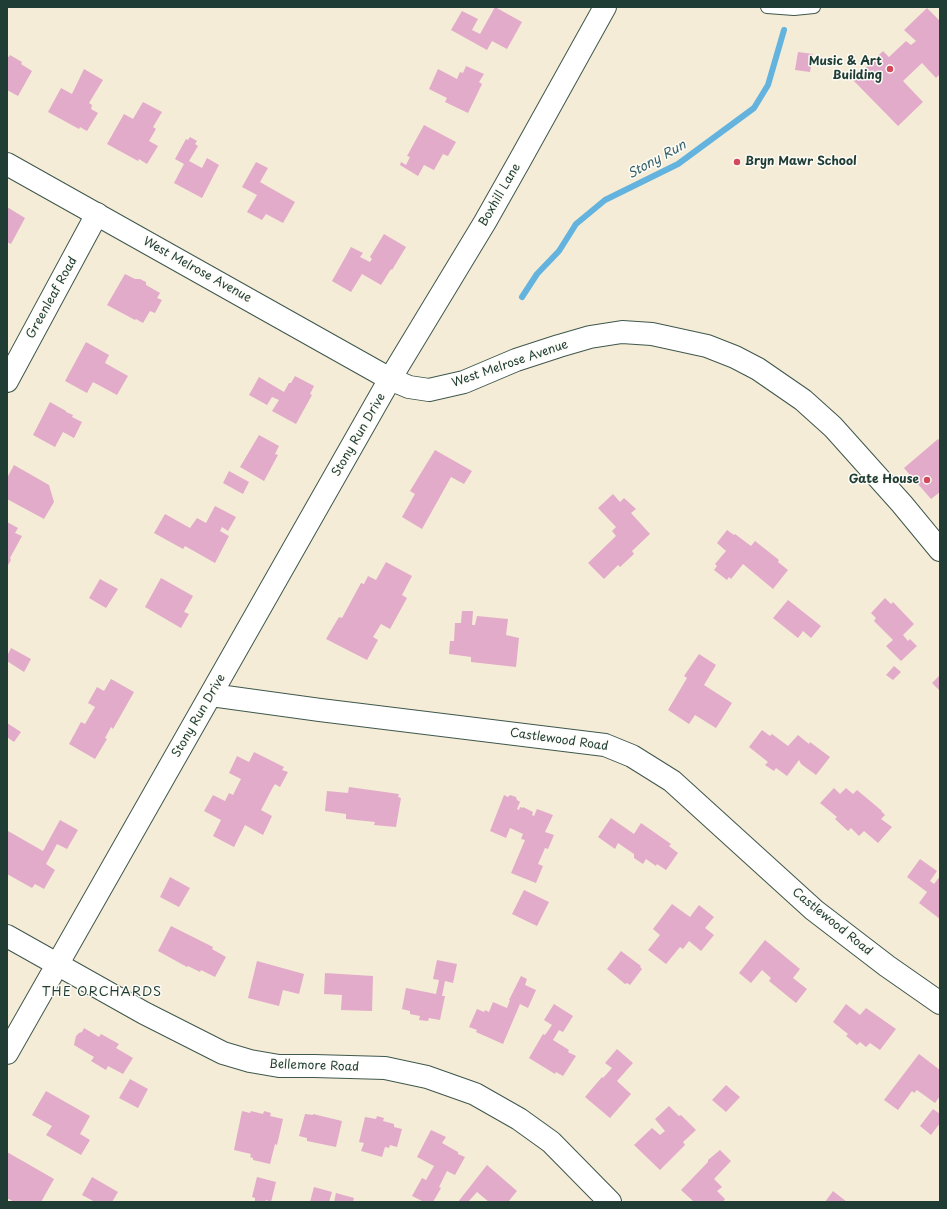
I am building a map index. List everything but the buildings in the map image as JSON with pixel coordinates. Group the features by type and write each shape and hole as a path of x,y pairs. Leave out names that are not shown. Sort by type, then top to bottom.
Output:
{"street":[{"name":"Boxhill Lane","path":"390,379 485,222 605,7"},
{"name":"West Melrose Avenue","path":"7,164 390,379 409,387 429,390 464,382 516,360 559,346 590,337 622,332 652,334 707,346 736,357 758,369 803,400 833,427 902,504 940,550"},
{"name":"Greenleaf Road","path":"7,381 97,214"},
{"name":"Stony Run Drive","path":"7,1053 390,379"},
{"name":"Castlewood Road","path":"211,695 320,710 605,744 632,756 672,781 814,910 887,966 940,1003"},
{"name":"Bellemore Road","path":"7,936 144,1013 223,1053 250,1061 279,1066 385,1068 427,1077 475,1094 519,1119 551,1142 610,1202"}],"lane":[{"path":"767,7 794,9 814,7"}],"waterway":[{"name":"Stony Run","path":"522,297 537,274 559,251 576,224 605,200 678,164 754,108 768,85 784,30"}],"place":[{"name":"Music & Art Building","path":"890,69"},
{"name":"Bryn Mawr School","path":"737,162"},
{"name":"Gate House","path":"927,480"}],"district":[{"name":"THE ORCHARDS","path":"102,992"}]}
